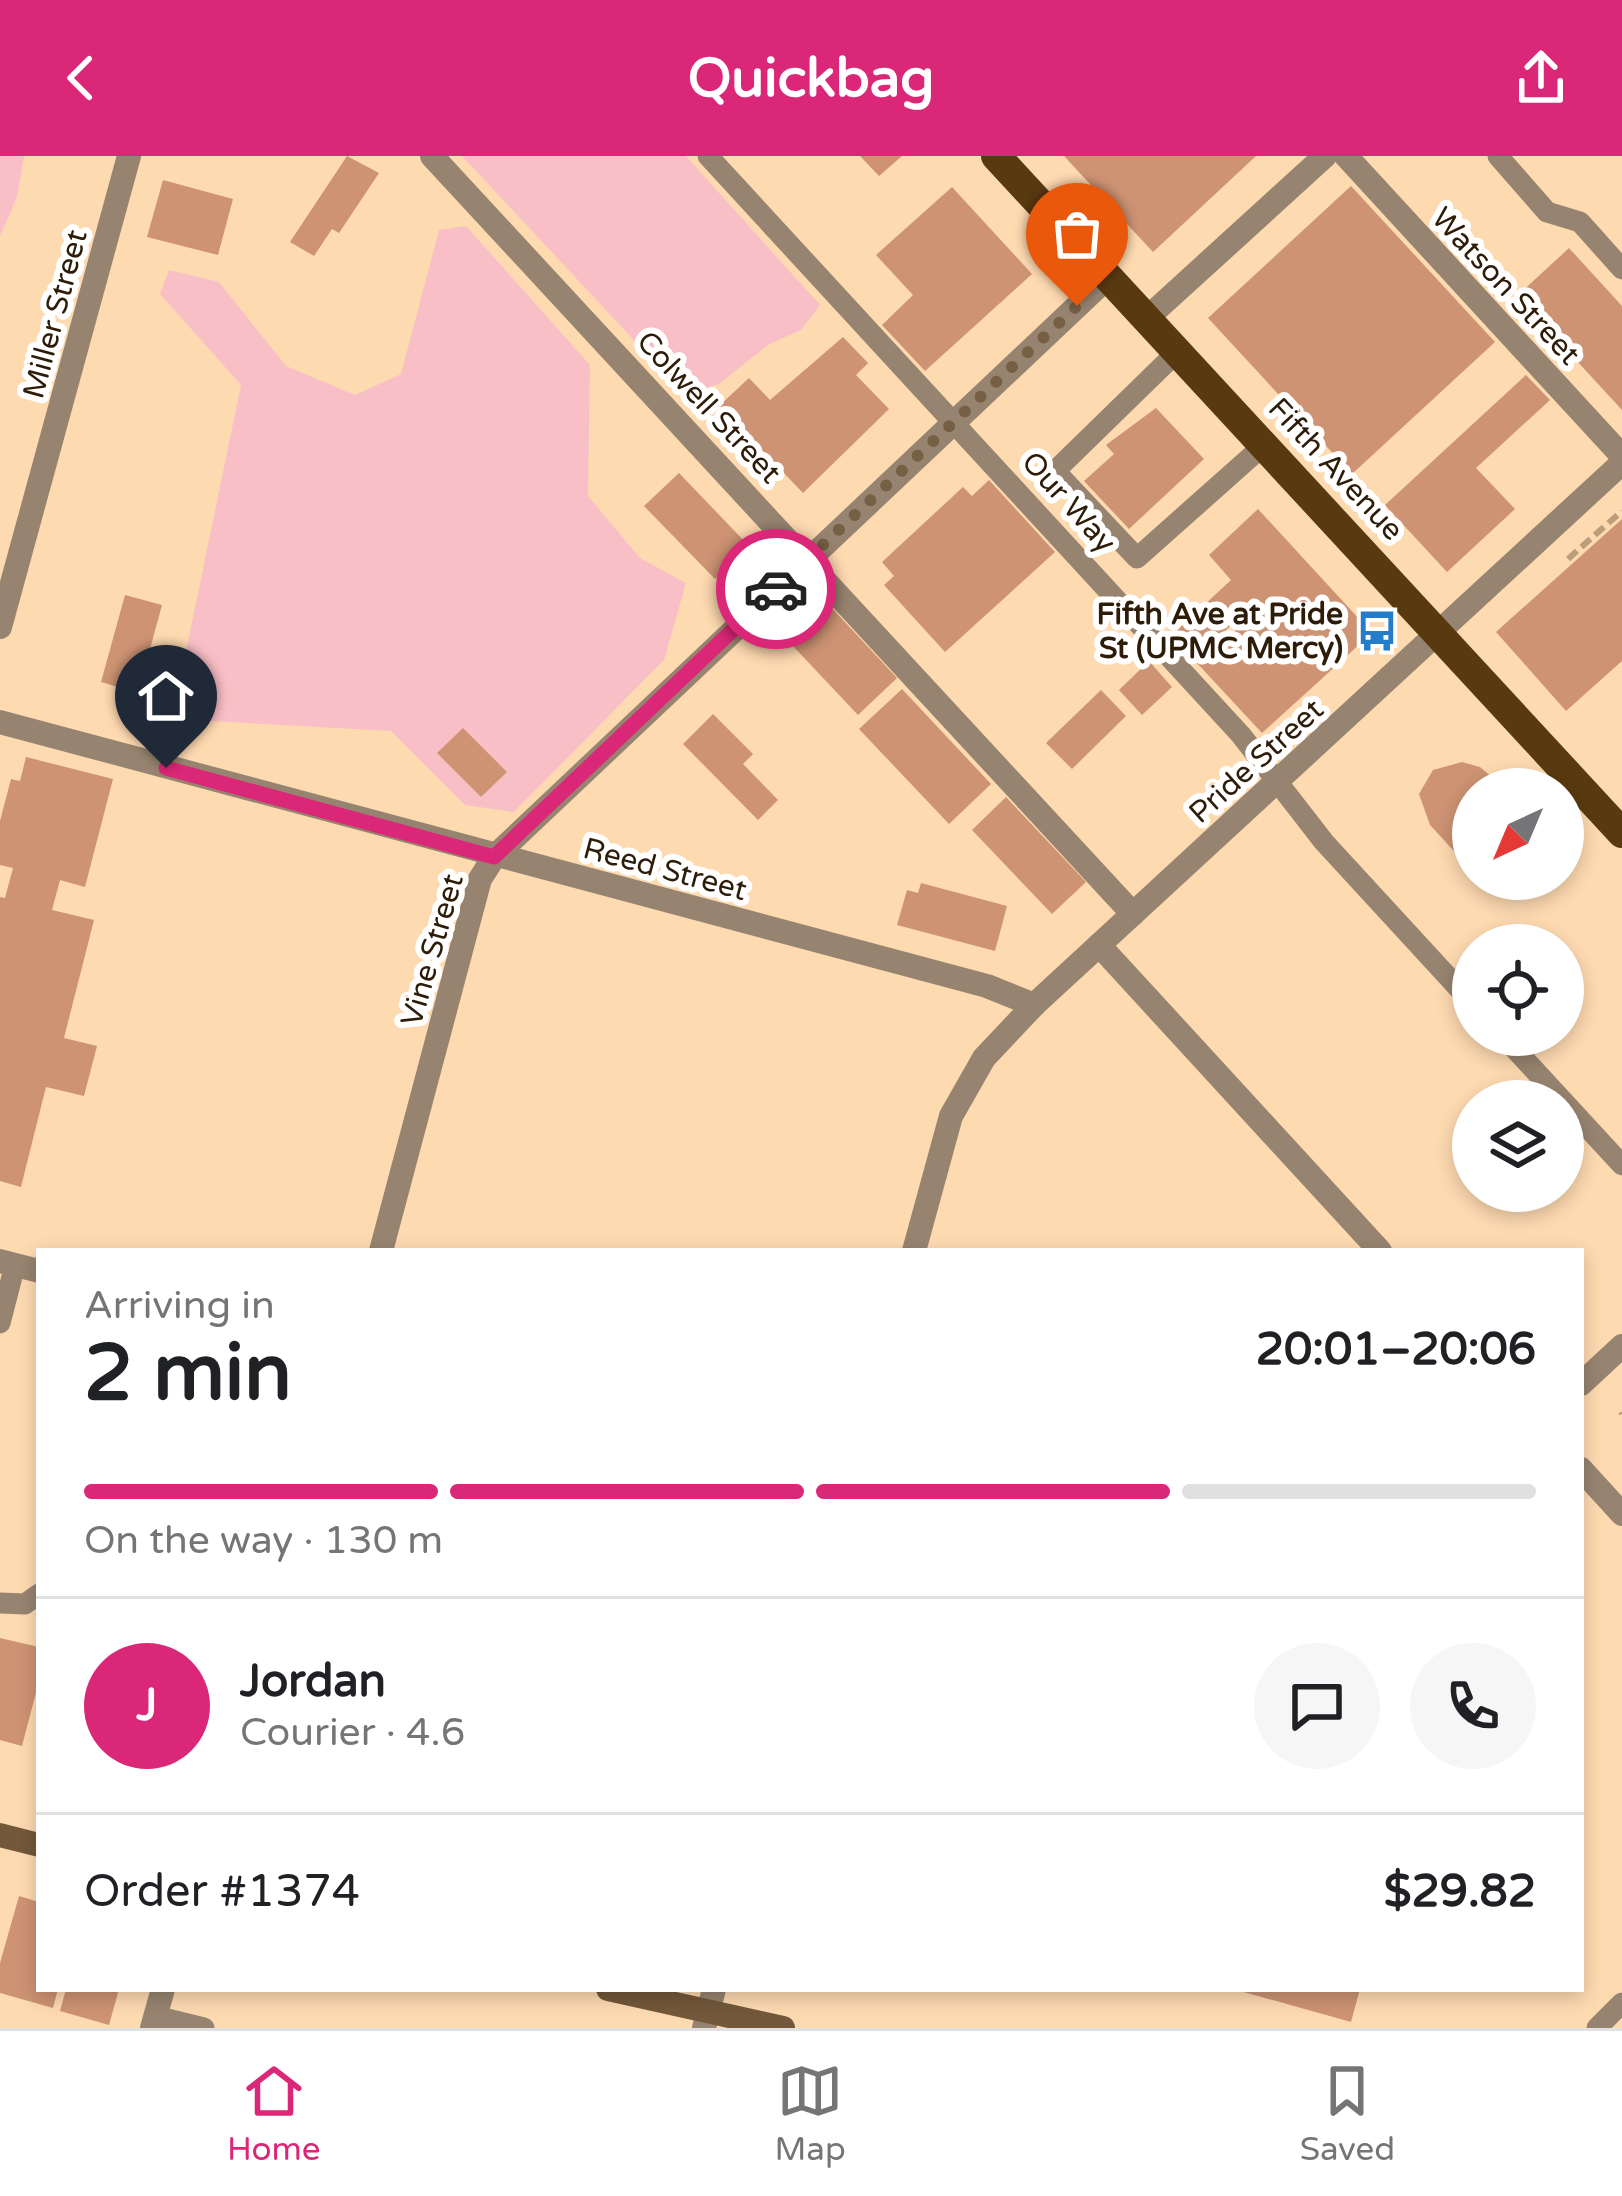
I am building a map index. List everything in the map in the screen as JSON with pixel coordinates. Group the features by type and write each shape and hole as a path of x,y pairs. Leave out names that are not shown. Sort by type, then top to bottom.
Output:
{"main road":[{"name":"Fifth Avenue","path":"996,156 1622,833"},
{"path":"0,1835 36,1844"},
{"path":"622,1992 783,2028"}],"street":[{"name":"Miller Street","path":"0,627 129,156"},
{"name":"Colwell Street","path":"432,156 1133,914"},
{"path":"1146,319 1325,156"},
{"name":"Watson Street","path":"1346,156 1622,460"},
{"name":"Vine Street","path":"382,1248 480,879 494,857 1108,278"},
{"name":"Pride Street","path":"915,1248 951,1116 984,1058 1034,1005 1440,634 1622,460"},
{"name":"Reed Street","path":"0,722 987,986 1034,1005"},
{"path":"1099,945 1377,1248"},
{"path":"1584,1381 1622,1346"},
{"path":"1584,1472 1622,1514"},
{"path":"154,2022 162,1992"}],"lane":[{"name":"Our Way","path":"708,156 955,421 1452,981"},
{"path":"1498,156 1547,212 1580,222 1622,269"},
{"path":"1177,352 1055,471 1137,558 1264,445"},
{"path":"1521,1056 1622,1165"},
{"path":"0,1322 18,1265"},
{"path":"0,1603 25,1604 36,1596"},
{"path":"1598,2028 1622,2003"},
{"path":"154,2022 203,2028"}],"shaded area":[{"path":"0,156 24,156 17,197 0,236"},
{"path":"462,156 686,156 820,305 801,330 768,345 719,384 702,389 673,382"},
{"path":"466,226 590,365 588,496 640,558 686,583 664,660 514,812 465,805 391,731 172,719 241,385 160,294 169,270 219,282 286,366 355,395 401,374 439,230"}],"building":[{"path":"347,156 379,173 339,233 332,229 314,256 290,242"},
{"path":"860,156 902,156 879,176"},
{"path":"1064,156 1256,156 1153,252"},
{"path":"163,180 233,199 218,255 147,237"},
{"path":"1351,186 1495,342 1352,474 1208,318"},
{"path":"952,187 1032,274 925,371 882,325 913,295 876,255"},
{"path":"1569,248 1622,306 1622,410 1517,296"},
{"path":"843,337 868,363 856,375 889,409 803,493 719,406 749,378 770,400"},
{"path":"1526,375 1550,400 1476,468 1515,509 1447,572 1385,505"},
{"path":"1156,408 1204,459 1129,529 1084,481 1114,454 1106,445"},
{"path":"679,473 749,546 715,579 644,506"},
{"path":"989,480 1055,552 945,652 884,585 894,576 882,562 963,487 972,496"},
{"path":"1258,509 1372,633 1262,733 1196,662 1260,611 1253,605 1195,659 1172,635 1231,580 1209,555"},
{"path":"1622,519 1622,661 1566,711 1496,632"},
{"path":"125,595 162,605 138,693 101,682"},
{"path":"831,607 897,678 858,715 791,644"},
{"path":"1149,661 1172,687 1142,715 1119,690"},
{"path":"902,689 991,784 949,824 859,729"},
{"path":"1101,690 1126,716 1072,769 1046,743"},
{"path":"713,714 753,754 743,764 778,800 758,820 683,744"},
{"path":"463,728 507,772 481,797 437,753"},
{"path":"26,757 113,779 85,887 60,880 52,910 94,920 64,1038 97,1046 84,1096 46,1087 21,1187 0,1181 0,897 5,898 13,868 0,865 0,821 11,779 20,781"},
{"path":"1462,762 1481,768 1452,768 1452,849 1430,825 1419,794 1433,770"},
{"path":"1006,797 1086,882 1052,914 972,830"},
{"path":"921,883 1007,906 995,951 897,925 907,890 918,893"},
{"path":"0,1638 36,1646 36,1692 22,1746 0,1740"},
{"path":"19,1896 36,1901 36,1992 57,1992 53,2008 0,1993 0,1963"},
{"path":"65,1992 118,1992 109,2025 60,2011"},
{"path":"1244,1992 1359,1992 1351,2022"}],"way so far":[{"path":"776,589 1077,306"}],"place":[{"name":"Fifth Ave at Pride St (UPMC Mercy)","path":"1377,631"}],"route":[{"path":"166,768 494,857 776,589"}]}
